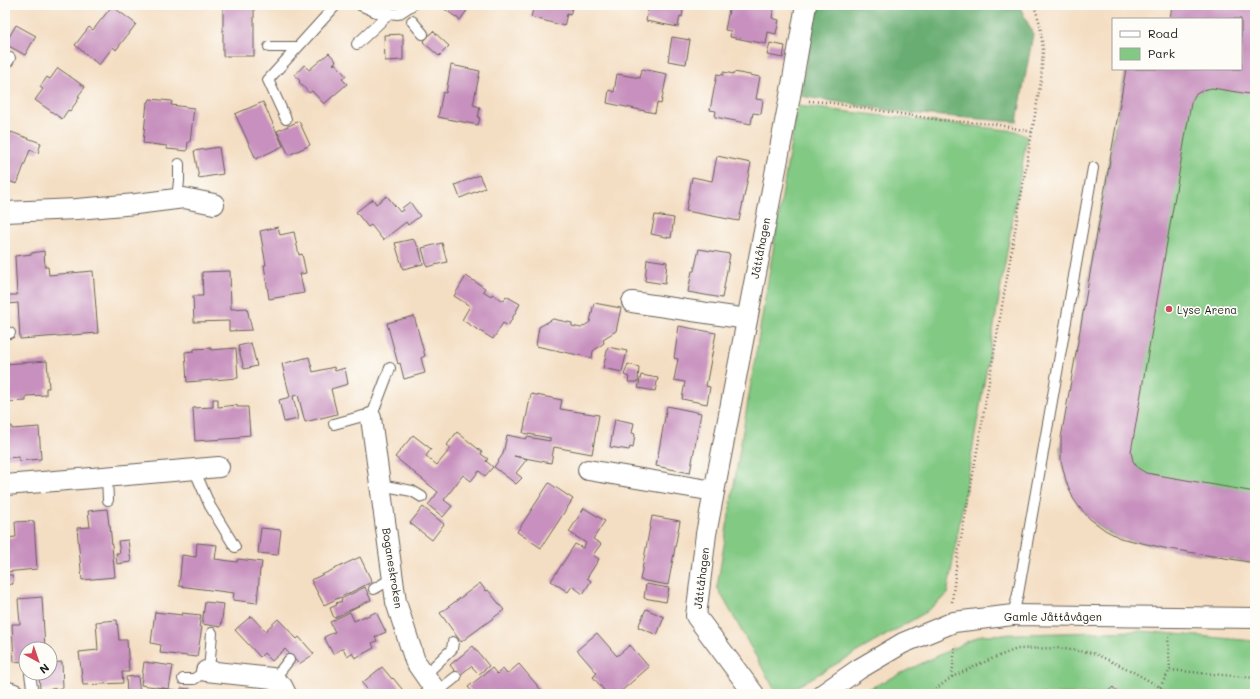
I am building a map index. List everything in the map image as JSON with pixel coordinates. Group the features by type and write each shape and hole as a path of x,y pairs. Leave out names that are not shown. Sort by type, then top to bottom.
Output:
{"street":[{"name":"Jåttåhagen","path":"754,694 696,616 706,534 806,5"},
{"path":"5,212 92,207 184,198 214,204"},
{"path":"632,302 746,319"},
{"name":"Boganeskroken","path":"371,418 396,602 393,612 415,661 432,688"},
{"path":"5,484 219,467"},
{"path":"588,470 714,491"},
{"name":"Gamle Jåttåvågen","path":"823,694 859,668 903,643 954,622 1013,615 1255,618"},
{"path":"208,671 272,678 279,688"},
{"path":"5,691 14,694"}],"lane":[{"path":"286,119 268,80 336,5"},
{"path":"360,5 376,12 398,14 412,5"},
{"path":"357,44 390,13"},
{"path":"412,21 423,34"},
{"path":"269,47 297,47"},
{"path":"177,199 179,164"},
{"path":"1013,615 1020,586 1093,168"},
{"path":"334,424 363,416 371,418 390,368"},
{"path":"194,469 210,506 235,547"},
{"path":"107,477 108,500"},
{"path":"380,483 412,491 422,497"},
{"path":"374,589 393,578"},
{"path":"183,679 194,679 208,671 212,633"},
{"path":"432,688 452,649 453,642"},
{"path":"279,688 289,660"},
{"path":"432,688 456,677"},
{"path":"31,681 33,694"}],"path":[{"path":"954,622 951,599 957,559 974,470 1041,80 1043,50 1040,24 1034,5"},
{"path":"790,96 800,100 825,102 940,120 995,124 1032,132"},
{"path":"1160,687 1170,670 1167,631"},
{"path":"952,677 956,642"},
{"path":"929,694 952,677 1017,648 1057,648 1093,653 1128,669 1160,687 1169,694"},
{"path":"1170,670 1255,678"}],"green space":[{"path":"817,5 1019,5 1033,34 1017,122 907,113 800,96"},
{"name":"Lyse Arena","path":"1255,24 1255,563 1160,547 1114,536 1094,522 1078,504 1067,483 1061,460 1060,448 1112,142 1126,70 1242,70"},
{"path":"797,106 1016,131 1027,137 947,595 923,614 784,694 777,694 717,587"},
{"path":"1141,631 1255,641 1255,694 858,694 981,635"}],"building":[{"path":"223,5 254,5 254,56 223,56"},
{"path":"445,5 461,5 468,9 460,20 443,8"},
{"path":"534,5 573,5 570,15 567,14 564,26 531,17"},
{"path":"649,5 684,5 682,17 680,16 678,27 646,21"},
{"path":"730,5 774,5 772,18 779,20 776,34 768,32 766,44 730,37 731,31 725,30"},
{"path":"1172,5 1255,5 1255,95 1212,88 1203,90 1195,95 1191,103 1131,452 1133,461 1138,468 1146,473 1255,492 1255,563 1164,548 1120,538 1105,530 1090,519 1079,507 1073,498 1066,481 1061,461 1061,438 1126,70 1242,70 1242,18 1170,18"},
{"path":"112,6 136,24 116,50 113,47 99,65 75,45 89,27 93,30"},
{"path":"16,25 36,36 25,55 5,44"},
{"path":"433,31 449,46 439,56 423,42"},
{"path":"403,34 403,60 385,61 384,35"},
{"path":"672,37 690,40 686,64 668,61"},
{"path":"770,43 785,46 783,58 767,55"},
{"path":"329,53 336,61 333,64 334,65 335,63 346,76 342,79 347,84 324,104 312,91 309,93 295,75 304,65 309,70"},
{"path":"451,65 480,71 473,105 480,107 478,118 480,118 478,125 438,117 443,92 446,93"},
{"path":"58,68 85,87 70,111 68,110 62,119 35,100 43,89 40,87 47,77 50,79"},
{"path":"642,69 667,74 661,104 657,103 655,113 607,103 609,90 614,92 617,74 640,78"},
{"path":"723,72 734,74 734,72 760,77 756,99 763,100 761,114 753,113 751,124 715,117 716,111 710,110 717,74 723,75"},
{"path":"150,99 172,101 171,105 194,108 190,142 188,142 187,151 167,149 167,146 143,143 147,102 149,102"},
{"path":"263,102 283,146 256,159 235,114"},
{"path":"299,121 310,145 289,155 277,131"},
{"path":"11,132 41,143 38,153 30,150 17,184 5,180 5,147"},
{"path":"219,147 223,174 199,178 194,151"},
{"path":"717,156 751,163 739,221 686,211 692,177 712,181"},
{"path":"479,175 485,188 460,198 455,185"},
{"path":"387,196 400,212 403,210 402,208 410,202 420,216 408,225 406,222 383,240 371,225 368,227 356,212 373,199 376,204"},
{"path":"655,215 674,218 671,238 651,234"},
{"path":"278,227 280,235 294,232 299,255 302,254 306,273 300,274 304,293 269,299 264,265 266,265 260,231"},
{"path":"413,239 419,248 423,264 403,269 395,243"},
{"path":"442,243 447,262 427,267 422,248"},
{"path":"699,249 730,254 722,298 688,292 692,271 694,271"},
{"path":"44,251 45,267 48,267 49,275 93,271 98,333 20,339 18,303 8,304 7,295 17,295 15,256"},
{"path":"647,259 667,262 665,284 645,281"},
{"path":"230,271 231,309 247,308 252,330 229,331 229,321 194,322 193,296 203,296 202,272"},
{"path":"466,276 485,288 483,291 491,296 492,294 504,301 506,296 520,304 508,326 503,323 493,339 462,320 470,306 454,296"},
{"path":"594,303 621,308 616,331 603,339 604,343 593,351 592,358 536,346 539,327 553,319 572,323 572,326 581,328 590,322"},
{"path":"414,316 425,356 421,358 425,373 404,379 400,363 398,364 387,323"},
{"path":"679,326 716,333 706,386 710,387 707,404 682,399 685,382 674,380 678,359 674,358"},
{"path":"251,343 257,366 244,369 238,346"},
{"path":"608,347 627,351 622,372 603,368"},
{"path":"211,348 211,350 236,348 238,378 187,382 185,352 194,351 194,349"},
{"path":"309,357 313,372 334,367 335,371 345,368 348,384 331,389 337,414 305,422 298,395 293,396 298,419 284,422 279,400 290,397 282,364"},
{"path":"47,361 49,388 46,388 46,395 26,396 26,401 5,402 5,364"},
{"path":"628,364 639,367 638,382 628,382 629,377 624,375"},
{"path":"641,375 658,378 655,391 638,388"},
{"path":"531,394 562,400 560,409 599,415 592,454 554,447 551,463 514,456 527,459 516,473 522,478 516,484 494,467 503,454 507,435 526,439 527,437 550,441 550,438 523,433"},
{"path":"213,399 218,399 218,407 237,405 237,407 248,407 250,435 240,436 240,438 195,441 193,408 213,407"},
{"path":"667,406 701,413 690,473 656,466"},
{"path":"615,419 634,423 632,433 635,434 633,448 630,447 629,450 610,447"},
{"path":"5,426 12,426 12,429 39,427 41,459 19,461 19,457 5,458"},
{"path":"457,432 482,452 481,454 488,459 486,461 493,467 485,476 479,471 471,481 463,475 444,500 452,506 443,517 428,505 438,492 395,457 413,435 431,449 426,456 437,465 451,448 447,445"},
{"path":"549,483 573,499 541,548 517,532"},
{"path":"423,507 444,524 432,540 410,523"},
{"path":"584,508 605,521 593,539 601,544 593,555 599,559 587,578 591,581 583,594 572,586 568,592 551,581 575,544 583,548 586,543 569,532"},
{"path":"107,509 115,577 82,580 77,528 90,527 88,511"},
{"path":"652,516 680,521 668,585 640,580"},
{"path":"34,521 37,569 5,572 5,538 16,537 15,522"},
{"path":"261,528 281,530 278,555 258,553"},
{"path":"128,540 131,562 117,564 116,553 120,553 118,541"},
{"path":"197,543 217,545 215,559 237,562 238,559 262,562 257,603 233,600 234,593 179,586 182,555 196,557"},
{"path":"360,557 372,582 324,605 311,580"},
{"path":"5,575 12,575 13,584 5,585"},
{"path":"480,583 486,591 488,590 504,610 461,642 440,613"},
{"path":"646,584 669,588 666,602 644,598"},
{"path":"365,587 371,600 334,618 330,608 337,605 336,603 342,601 341,599"},
{"path":"42,597 45,641 18,641 18,662 14,662 12,624 20,624 18,599"},
{"path":"205,602 224,604 221,627 202,624"},
{"path":"646,609 664,617 657,635 638,627"},
{"path":"155,612 182,615 182,613 201,615 199,627 202,627 197,657 160,653 161,645 151,643"},
{"path":"350,612 354,621 376,612 386,632 375,637 377,641 372,643 374,648 355,658 352,653 347,656 343,648 333,654 324,637 335,632 330,622"},
{"path":"251,616 265,631 278,619 297,639 299,637 314,654 299,664 285,649 272,661 264,653 260,657 235,630"},
{"path":"117,620 119,640 127,640 129,672 122,672 123,683 83,685 79,652 98,650 96,622"},
{"path":"597,633 617,656 630,645 649,667 618,694 607,694 593,677 597,673 577,650"},
{"path":"473,646 489,666 479,674 471,666 459,676 450,665"},
{"path":"58,662 62,662 63,688 40,690 39,681 58,681"},
{"path":"144,662 173,666 169,689 141,685"},
{"path":"519,664 542,691 539,694 474,694 468,687 492,668 497,674 503,669 507,674"},
{"path":"382,667 406,694 371,694 362,683"},
{"path":"138,676 140,694 127,694 126,677"},
{"path":"1113,687 1119,694 1105,694"},
{"path":"160,688 181,691 181,688 190,689 190,692 199,694 152,694 152,689 159,690"}],"place":[{"name":"Lyse Arena","path":"1169,309"}]}
